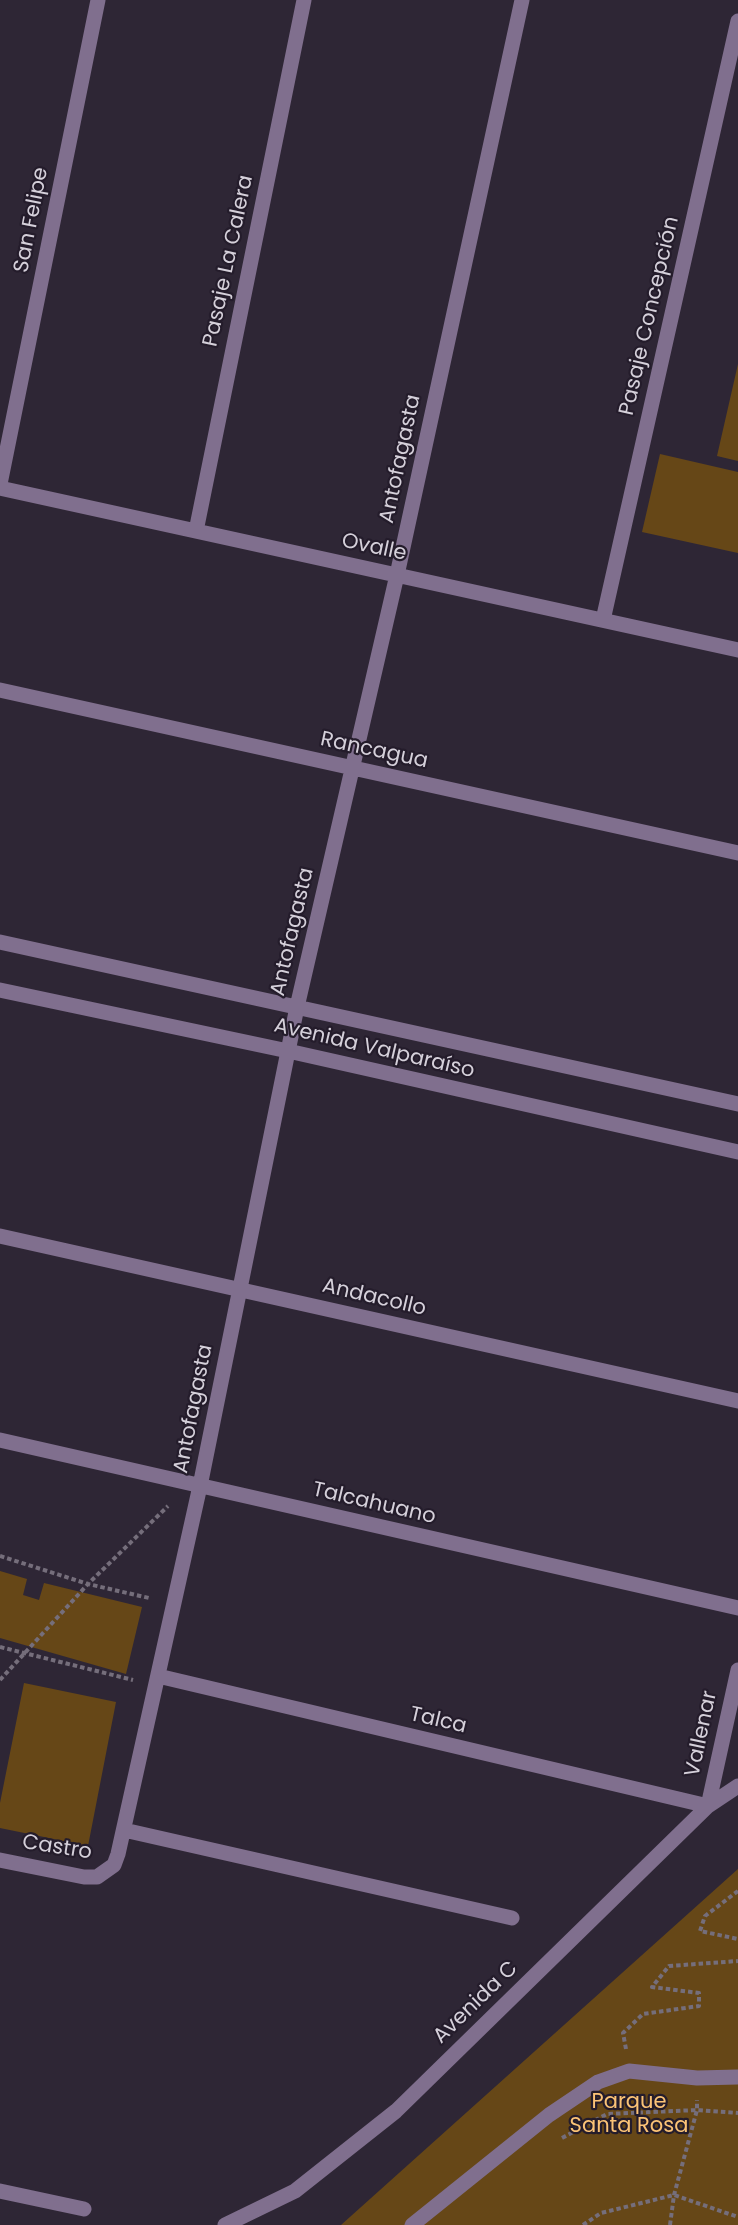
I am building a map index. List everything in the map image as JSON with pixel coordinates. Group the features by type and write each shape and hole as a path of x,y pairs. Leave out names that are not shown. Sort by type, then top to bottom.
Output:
{"street":[{"name":"San Felipe","path":"0,486 98,0"},
{"name":"Pasaje La Calera","path":"196,531 304,0"},
{"name":"Antofagasta","path":"106,1872 114,1865 124,1830 200,1486 297,1007 397,575 522,0"},
{"name":"Pasaje Concepción","path":"603,620 738,21"},
{"name":"Ovalle","path":"0,486 738,650"},
{"name":"Rancagua","path":"0,690 738,853"},
{"name":"Avenida Valparaíso","path":"0,942 738,1104"},
{"name":"Avenida Valparaíso","path":"0,990 288,1051 738,1152"},
{"name":"Andacollo","path":"0,1236 738,1401"},
{"name":"Talcahuano","path":"0,1440 738,1608"},
{"name":"Vallenar","path":"708,1806 738,1670"},
{"name":"Talca","path":"158,1676 708,1806"},
{"name":"Avenida C","path":"225,2225 295,2191 396,2111 708,1806 738,1786"},
{"path":"124,1830 512,1918"},
{"name":"Castro","path":"0,1860 84,1877 97,1877 106,1872"},
{"path":"412,2225 549,2115 598,2082 629,2071 697,2078 738,2077"},
{"path":"0,2191 84,2209"}],"path":[{"path":"0,1680 88,1584 168,1506"},
{"path":"0,1556 88,1584 149,1598"},
{"path":"0,1647 134,1680"},
{"path":"738,1891 705,1916 700,1931 738,1939"},
{"path":"629,2071 623,2033 643,2014 699,2006 699,1993 652,1987 669,1966 738,1961"},
{"path":"670,2225 674,2195 697,2110 697,2078"},
{"path":"556,2141 608,2114 697,2110 738,2113"},
{"path":"583,2225 601,2213 674,2195 738,2217"}],"green space":[{"path":"738,364 738,461 717,456"},
{"path":"660,454 738,472 738,553 642,532"},
{"path":"0,1571 27,1579 23,1595 39,1600 44,1583 142,1607 126,1674 0,1638"},
{"path":"24,1683 116,1702 88,1846 0,1828 0,1803"},
{"name":"Parque Santa Rosa","path":"738,1869 738,2225 341,2225"}]}
